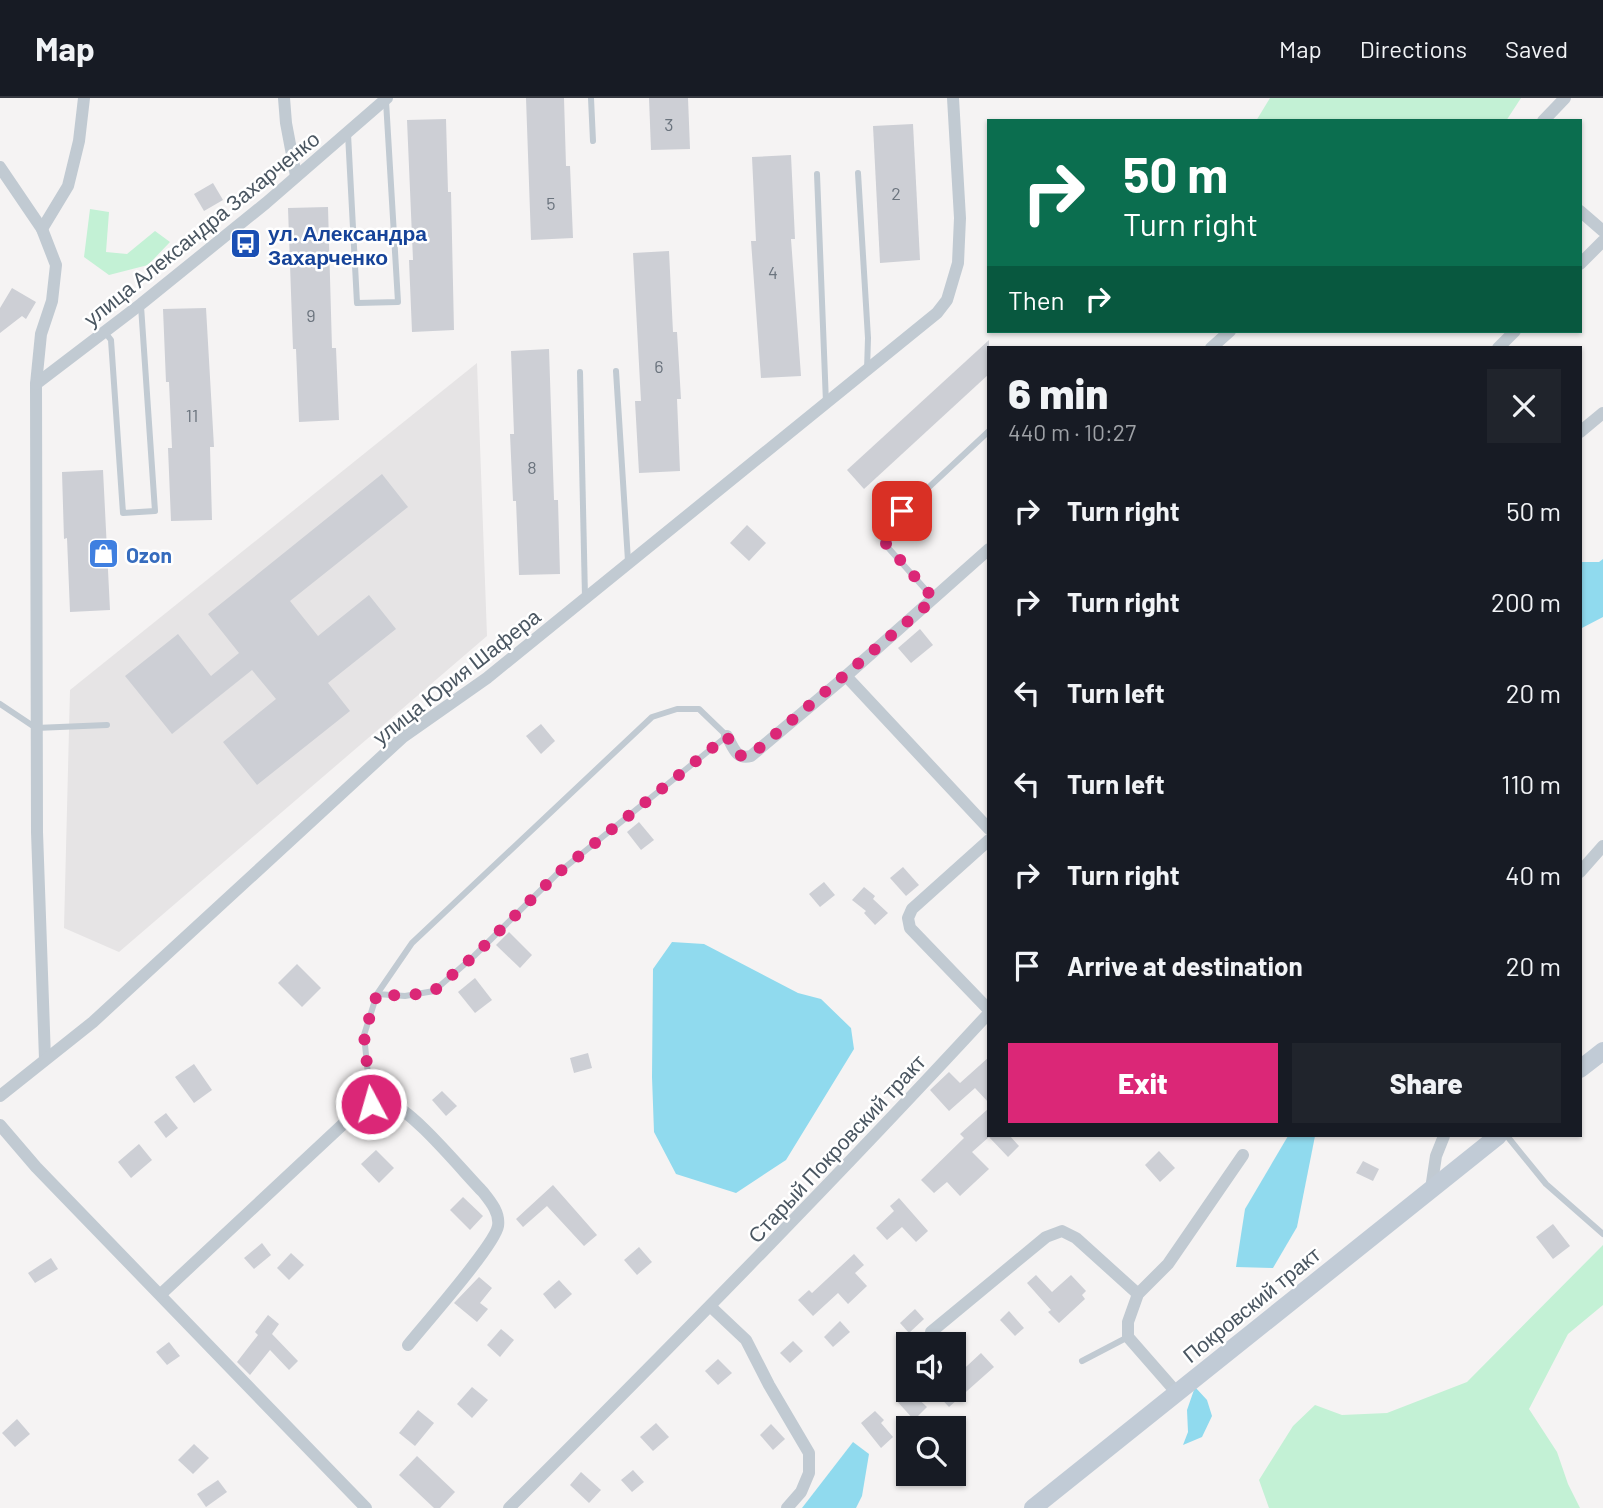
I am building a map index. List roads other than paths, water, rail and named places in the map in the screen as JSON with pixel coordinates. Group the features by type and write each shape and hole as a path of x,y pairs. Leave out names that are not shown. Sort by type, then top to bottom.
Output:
{"main road":[{"path":"1582,1067 1603,1051"},
{"name":"Покровский тракт","path":"1033,1508 1497,1137"}],"street":[{"path":"42,229 68,186 79,141 84,98"},
{"path":"284,98 296,176"},
{"name":"улица Александра Захарченко","path":"36,384 141,304 348,134 387,98"},
{"name":"улица Юрия Шафера","path":"0,1096 93,1022 403,737 487,678 937,313 947,300 958,263 960,218 953,98"},
{"path":"1545,119 1564,98"},
{"path":"0,167 42,229 56,265 52,301 41,334 36,384 36,728 45,1059"},
{"path":"1582,213 1603,231"},
{"path":"1582,262 1603,241"},
{"path":"1213,346 1228,333"},
{"path":"1500,346 1513,333"},
{"path":"1582,430 1603,413"},
{"path":"727,736 737,755 751,755 846,676 987,551"},
{"path":"846,676 987,827"},
{"path":"987,842 912,909 908,918 910,928 987,1010"},
{"path":"1582,870 1603,846"},
{"name":"Старый Покровский тракт","path":"509,1508 711,1307 850,1163 987,1014"},
{"path":"161,1294 354,1114 371,1104 391,1104 407,1113 483,1192 498,1216 495,1235 408,1345"},
{"path":"0,1125 36,1167 366,1508"},
{"path":"1431,1189 1436,1156 1444,1137"},
{"path":"1177,1393 1128,1337 1128,1322 1138,1294 1168,1264 1243,1155"},
{"path":"931,1332 1046,1237 1062,1231 1076,1238 1138,1294"},
{"path":"711,1307 746,1340 809,1452 809,1473 801,1492 788,1508"}],"lane":[{"path":"348,134 357,303 398,302 387,98"},
{"path":"591,98 593,141"},
{"path":"858,173 868,338 867,372"},
{"path":"817,174 826,404"},
{"path":"104,331 111,340 123,513 155,511 141,304"},
{"path":"616,371 628,564"},
{"path":"580,372 586,599"},
{"path":"934,599 883,542 882,531 987,433"},
{"path":"0,704 36,728 107,725"},
{"path":"371,1104 364,1035 377,994 412,943 652,717 677,709 699,709 727,736 558,873 474,956 434,991 405,996 377,994"},
{"path":"1508,1137 1546,1184 1603,1234"},
{"path":"1082,1361 1128,1337"}],"water":[{"path":"1603,559 1603,617 1582,628 1582,562 1599,562"},
{"path":"672,942 704,944 798,993 821,999 851,1028 854,1049 786,1160 736,1193 676,1174 654,1132 653,969"},
{"path":"1287,1137 1315,1137 1297,1227 1273,1268 1236,1267 1245,1209"},
{"path":"1195,1387 1207,1400 1212,1416 1202,1437 1183,1445 1188,1432 1187,1410"},
{"path":"853,1442 869,1454 862,1496 856,1508 802,1508"}],"place":[{"name":"ул. Александра Захарченко","path":"245,244"},
{"name":"Ozon","path":"103,554"}]}
